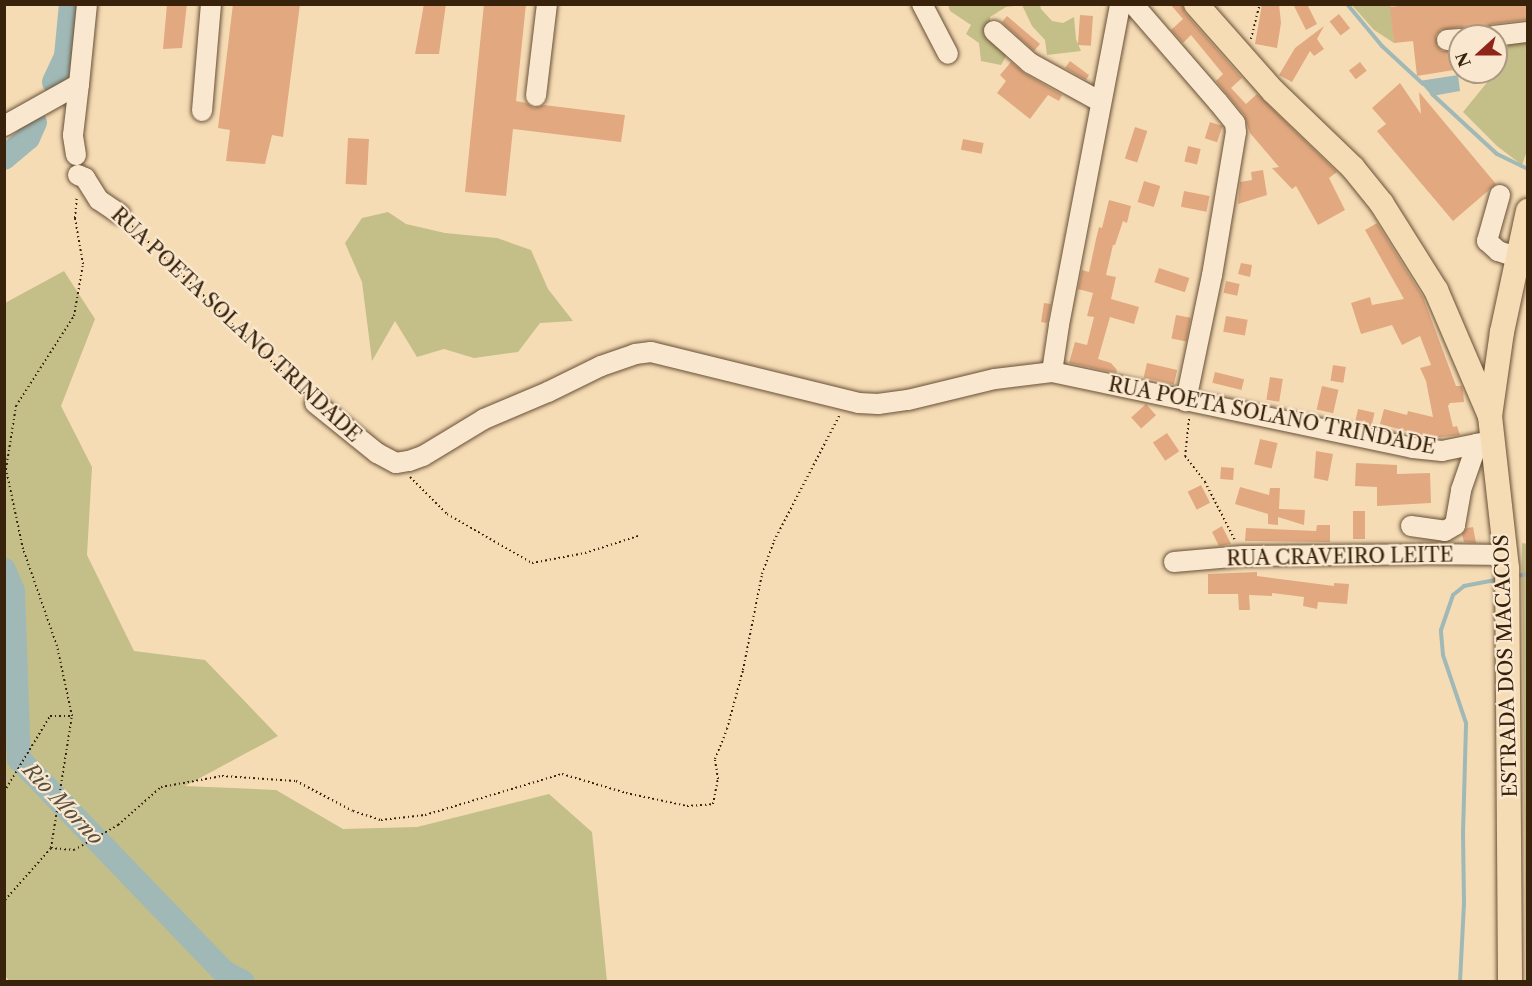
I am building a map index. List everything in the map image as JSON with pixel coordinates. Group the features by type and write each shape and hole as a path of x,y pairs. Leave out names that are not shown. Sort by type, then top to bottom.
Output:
{"main road":[{"path":"1196,4 1273,91 1353,168 1382,204 1436,290 1490,416"},
{"name":"ESTRADA DOS MACACOS","path":"1510,981 1507,570 1484,442 1502,332 1527,211"}],"street":[{"path":"76,155 73,135 87,4"},
{"path":"202,111 211,4"},
{"path":"536,96 547,4"},
{"path":"922,4 948,54"},
{"path":"1052,372 1120,4"},
{"path":"1133,4 1235,123 1236,132 1214,263 1188,402"},
{"path":"994,31 1030,63 1101,102"},
{"path":"1508,34 1527,32"},
{"path":"4,126 79,84"},
{"name":"RUA POETA SOLANO TRINDADE","path":"78,176 85,178 99,200 120,214"},
{"path":"1500,195 1487,241 1498,251 1516,257"},
{"name":"RUA POETA SOLANO TRINDADE","path":"315,403 351,434 396,463 423,456 484,419 635,354 651,352 848,400 878,404 908,400 995,379 1052,372 1413,447 1442,451 1484,442"},
{"path":"1411,526 1445,531 1455,525 1461,490 1484,442"},
{"name":"RUA CRAVEIRO LEITE","path":"1174,562 1243,556 1422,554 1507,570"}],"path":[{"path":"1245,59 1260,4"},
{"path":"5,901 51,847 72,716 57,646 23,549 6,469 16,406 74,316 83,264 75,218 78,176"},
{"name":"RUA POETA SOLANO TRINDADE","path":"120,214 315,403"},
{"path":"51,847 74,850 118,825 161,787 222,776 296,781 353,811 381,820 425,815 562,774 626,793 687,806 713,804 718,779 716,759 727,729 743,670 762,574 774,541 848,400"},
{"path":"1188,402 1185,456 1205,482 1243,556"},
{"path":"396,463 447,514 532,563 585,553 638,536"},
{"path":"4,792 50,716 72,716"}],"shaded area":[{"path":"948,5 1022,5 1006,7 990,17 991,37 1011,48 1001,65 981,61 979,43 966,34 971,25 950,11"},
{"path":"1022,5 1040,5 1052,21 1063,23 1074,17 1076,39 1081,51 1047,55 1045,40 1032,26"},
{"path":"1352,5 1391,5 1394,43 1374,30"},
{"path":"1527,31 1528,148 1522,165 1497,146 1463,112 1486,84 1508,84 1508,46 1513,34"},
{"path":"388,212 406,224 445,233 497,238 531,250 548,289 573,321 540,323 518,352 474,358 444,349 417,357 395,321 372,361 362,282 345,243 362,218"},
{"path":"64,271 95,319 61,406 92,467 87,555 134,651 205,660 278,736 185,786 276,790 343,829 417,827 549,794 592,832 607,981 10,982 5,976 5,303"},
{"path":"1522,543 1528,544 1527,982 1526,981"}],"water":[{"path":"1448,77 1448,84 1459,84 1460,91 1432,96 1419,81"}],"building":[{"path":"167,4 187,4 182,48 163,49"},
{"path":"233,4 300,4 283,137 272,135 265,164 226,161 230,130 218,128"},
{"path":"424,4 446,4 439,54 415,54"},
{"path":"484,4 526,4 516,101 534,108 544,105 625,115 621,142 513,129 506,196 465,192"},
{"path":"1170,4 1182,4 1185,13 1242,78 1231,88 1246,104 1257,94 1337,172 1329,178 1345,210 1318,225 1296,186 1292,189 1272,168 1279,167 1250,133 1244,115 1216,81 1223,74 1191,35 1183,43 1171,30 1183,19"},
{"path":"1262,4 1279,4 1281,23 1277,48 1255,44"},
{"path":"1293,4 1307,4 1317,24 1306,30"},
{"path":"1414,4 1527,4 1527,20 1492,24 1448,24 1448,29 1441,30 1436,35 1437,46 1442,51 1448,51 1448,71 1417,76 1413,41 1394,43 1390,7"},
{"path":"1339,14 1350,28 1341,36 1330,21"},
{"path":"1080,15 1093,16 1091,46 1078,45"},
{"path":"1007,16 1040,44 1034,51 1002,22"},
{"path":"1324,26 1317,39 1324,49 1314,56 1310,51 1292,82 1279,75 1295,48"},
{"path":"1070,61 1089,75 1086,80 1065,68"},
{"path":"1011,62 1024,73 1062,95 1059,101 1048,95 1030,119 997,93 1006,81 1000,75"},
{"path":"1360,62 1367,71 1356,79 1349,71"},
{"path":"1400,83 1421,114 1419,92 1496,184 1453,221 1377,131 1386,124 1372,108"},
{"path":"1210,122 1222,126 1217,142 1205,138"},
{"path":"1135,127 1147,131 1137,162 1125,158"},
{"path":"348,138 369,139 367,185 346,184"},
{"path":"963,139 984,143 982,154 961,150"},
{"path":"1188,146 1201,149 1197,165 1184,162"},
{"path":"1263,170 1267,195 1238,204 1240,182 1252,180 1251,172"},
{"path":"1144,181 1160,186 1154,207 1138,202"},
{"path":"1184,191 1210,196 1206,212 1181,207"},
{"path":"1109,200 1131,206 1127,223 1123,221 1115,245 1113,245 1106,275 1116,277 1111,299 1139,307 1134,324 1110,317 1098,359 1111,363 1117,370 1116,373 1069,363 1075,342 1087,345 1094,317 1087,316 1093,293 1078,289 1082,270 1089,272 1099,227 1102,228"},
{"path":"1377,223 1423,297 1456,386 1462,386 1464,402 1450,403 1448,406 1453,427 1457,426 1460,435 1433,438 1380,424 1384,409 1407,415 1408,411 1433,417 1426,381 1420,368 1431,365 1420,336 1402,345 1392,325 1361,334 1351,303 1370,297 1372,305 1404,299 1365,230"},
{"path":"1241,263 1252,265 1250,277 1238,274"},
{"path":"1159,268 1189,278 1185,292 1154,282"},
{"path":"1226,281 1240,284 1237,296 1224,293"},
{"path":"1044,303 1051,304 1047,323 1041,322"},
{"path":"1176,315 1191,318 1186,341 1171,339"},
{"path":"1226,316 1248,320 1245,336 1223,332"},
{"path":"1147,363 1177,370 1174,385 1144,378"},
{"path":"1333,365 1346,367 1343,383 1330,381"},
{"path":"1215,372 1244,379 1241,390 1212,383"},
{"path":"1270,377 1283,379 1279,402 1266,400"},
{"path":"1322,386 1339,390 1333,413 1317,409"},
{"path":"1146,404 1156,415 1141,429 1131,417"},
{"path":"1358,409 1375,413 1371,426 1355,423"},
{"path":"1167,433 1179,451 1165,461 1153,443"},
{"path":"1260,439 1278,443 1272,468 1254,464"},
{"path":"1316,451 1333,454 1328,481 1314,478"},
{"path":"1356,463 1397,465 1397,474 1430,473 1431,503 1377,506 1377,487 1355,486"},
{"path":"1221,467 1234,468 1233,480 1220,479"},
{"path":"1201,485 1210,503 1197,510 1188,492"},
{"path":"1240,487 1269,495 1270,488 1280,488 1279,509 1305,510 1304,525 1278,517 1278,525 1268,524 1268,514 1235,504"},
{"path":"1353,511 1365,511 1365,539 1353,539"},
{"path":"1317,525 1330,525 1330,542 1245,541 1246,528 1316,531"},
{"path":"1222,526 1231,544 1219,546 1212,532"},
{"path":"1473,527 1476,543 1464,542 1462,534 1467,528"},
{"path":"1257,572 1257,576 1334,586 1334,583 1349,584 1347,604 1318,602 1317,609 1303,606 1304,597 1272,593 1272,596 1249,595 1250,610 1239,610 1238,594 1208,594 1208,574"}],"waterway":[{"name":"Rio Morno","path":"54,82 66,56 71,4"},
{"path":"1347,4 1382,46 1423,84"},
{"path":"1432,94 1497,154 1528,169"},
{"name":"Rio Morno","path":"4,158 28,138 35,122"},
{"name":"Rio Morno","path":"4,570 13,591 19,759 224,972 243,982"},
{"path":"1516,576 1528,574"},
{"path":"1460,982 1464,904 1466,723 1443,655 1441,630 1453,595 1464,586 1500,579"}]}
